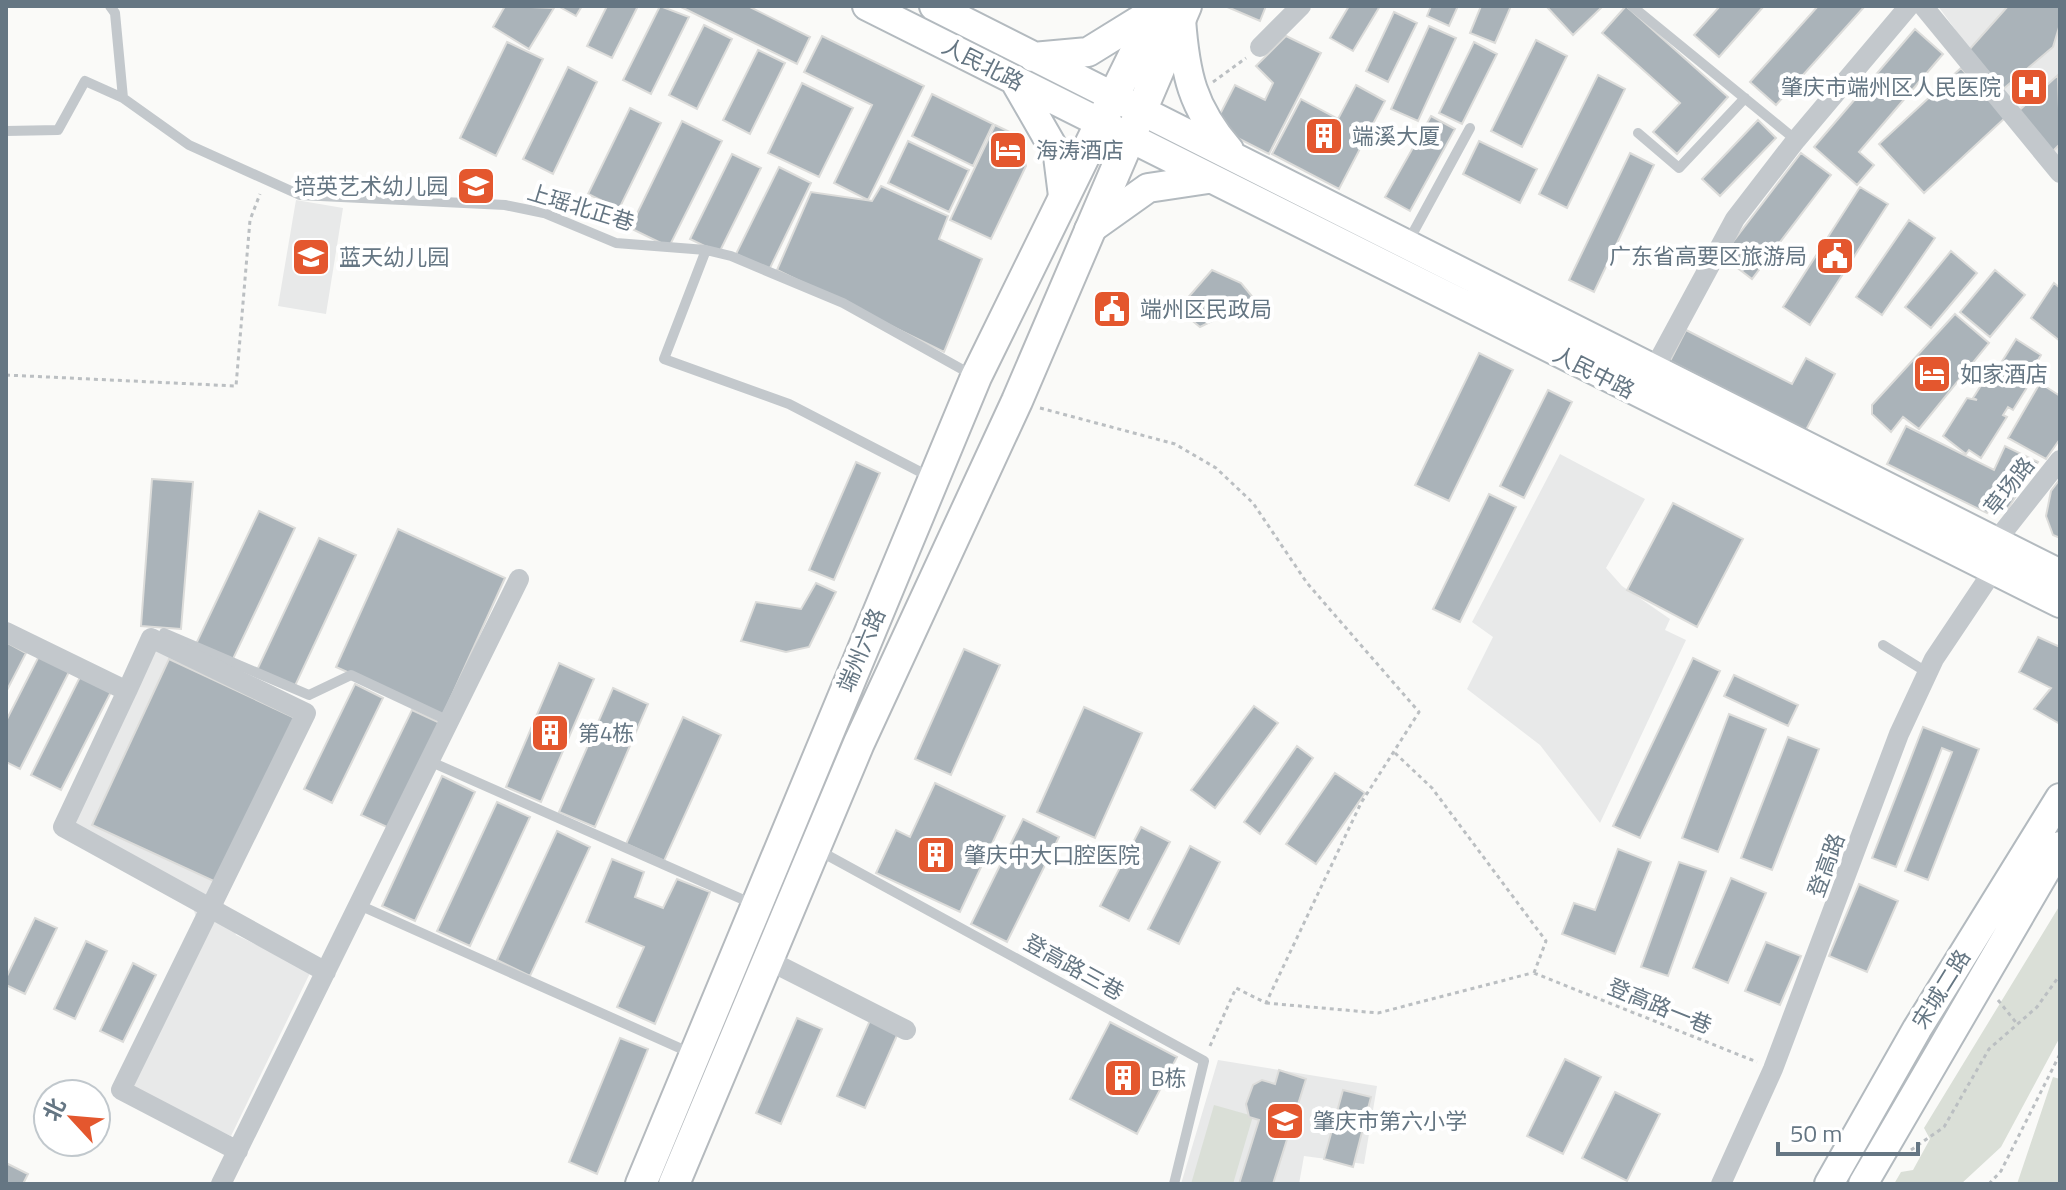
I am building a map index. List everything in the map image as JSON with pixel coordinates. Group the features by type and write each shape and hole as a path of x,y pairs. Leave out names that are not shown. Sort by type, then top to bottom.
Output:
{"main road":[{"name":"人民北路","path":"867,6 1025,86 1106,110"},
{"name":"人民北路","path":"934,6 1041,62 1106,110"},
{"path":"1063,196 1058,156 1025,86 1041,62 1088,52 1170,10 1194,96 1207,124 1235,156"},
{"name":"端州六路","path":"641,1184 976,377 1106,110 1170,10"},
{"name":"端州六路","path":"674,1184 814,848 1017,401 1141,110 1170,10"},
{"name":"人民中路","path":"1106,110 1141,110 2060,574"},
{"name":"人民中路","path":"1106,110 1128,138 2060,603"},
{"path":"1089,230 1148,188 1208,179"},
{"name":"宋城二路","path":"1829,1184 1917,1029 2060,798"},
{"name":"宋城二路","path":"1863,1184 2060,846"}],"street":[{"path":"1260,47 1301,6"},
{"path":"1654,369 1735,219 1796,140 1909,6"},
{"path":"1923,6 2060,173"},
{"name":"草场路","path":"1996,541 2060,460"},
{"name":"登高路","path":"1721,1184 1773,1069 1899,734 1928,673 1993,571"},
{"path":"221,1184 519,579"},
{"path":"6,632 127,691"},
{"path":"238,1151 121,1090 213,908 306,713 151,638 63,827 213,908 326,972"},
{"path":"768,960 906,1030"}],"lane":[{"path":"110,6 115,13 123,98"},
{"path":"1632,6 1796,140"},
{"name":"上瑶北正巷","path":"6,131 58,130 85,81 123,98 189,145 300,195 505,205 544,213 616,243 706,250 731,256 843,303 976,377"},
{"path":"1638,133 1679,168 1745,98"},
{"path":"1407,244 1470,128"},
{"path":"706,250 664,359 789,404 933,478"},
{"path":"164,633 309,695 351,675 449,721"},
{"path":"1883,645 1928,673"},
{"path":"429,761 756,905"},
{"name":"登高路三巷","path":"814,848 1204,1061"},
{"path":"359,905 694,1055"},
{"path":"1174,1184 1204,1061"}],"path":[{"path":"1194,96 1260,47"},
{"path":"6,375 236,386 250,220 265,179"},
{"path":"1017,401 1175,444 1216,468 1253,503 1307,583 1419,712 1361,803 1266,1003"},
{"path":"1204,1061 1236,988 1266,1003 1378,1013 1534,973 1546,941 1432,788 1394,751"},
{"name":"登高路一巷","path":"1534,973 1773,1069"},
{"path":"1905,1155 1944,1127 1989,1049 2051,991 2060,975"},
{"path":"1997,999 2018,1025"},
{"path":"1989,1184 2001,1171 2060,1054"}],"shaded area":[{"name":"肇庆市端州区人民医院","path":"1938,6 2060,6 2060,170 2057,169"},
{"name":"蓝天幼儿园","path":"296,200 343,208 326,314 278,306"},
{"path":"1560,454 1645,499 1606,568 1622,586 1670,619 1665,630 1686,640 1600,823 1540,745 1467,689 1493,637 1472,622"},
{"path":"158,644 302,715 218,888 236,935 311,971 231,1136 131,1088 203,938 185,884 69,827"},
{"path":"2060,905 2060,1037 2001,1147 1961,1184 1894,1184 1901,1172 1913,1170 1930,1139 1924,1128"},
{"name":"肇庆市第六小学","path":"1218,1060 1377,1086 1364,1164 1304,1156 1299,1184 1181,1184"},
{"path":"2053,1077 2060,1079 2060,1184 2017,1184"},
{"path":"1214,1105 1253,1116 1233,1184 1191,1184"}],"building":[{"path":"505,6 554,8 529,49 493,27"},
{"path":"558,6 582,6 576,16"},
{"path":"607,6 638,6 612,58 587,46"},
{"path":"660,6 689,17 651,94 623,80"},
{"path":"679,6 748,6 810,37 797,64"},
{"path":"1225,6 1266,6 1260,21"},
{"path":"1349,6 1380,6 1353,51 1330,38"},
{"path":"1431,6 1458,6 1449,26 1427,16"},
{"path":"1481,6 1511,6 1495,43 1470,33"},
{"path":"1546,6 1603,6 1573,35"},
{"path":"1626,6 1728,97 1677,154 1653,132 1680,103 1602,33"},
{"path":"1720,6 1764,6 1719,57 1694,35"},
{"path":"1818,6 1865,6 1776,105 1750,82"},
{"path":"2008,6 2060,6 2060,24 2053,47 2002,90 1968,51"},
{"path":"1394,12 1417,23 1388,82 1366,71"},
{"path":"704,25 732,39 697,109 669,95"},
{"path":"1429,26 1456,38 1418,121 1391,109"},
{"path":"1915,29 1943,54 1859,152 1874,165 1857,185 1814,147"},
{"path":"822,36 924,86 868,200 834,183 872,105 804,72"},
{"path":"1286,36 1321,53 1269,154 1214,126 1235,85 1265,100 1273,83 1256,66"},
{"path":"1536,40 1567,56 1522,147 1491,131"},
{"path":"507,42 543,59 496,156 460,138"},
{"path":"1474,42 1497,54 1462,124 1439,113"},
{"path":"758,50 785,63 750,134 723,120"},
{"path":"568,67 597,82 553,174 523,159"},
{"path":"1961,68 2006,117 1924,193 1879,144"},
{"path":"1598,75 1625,89 1567,208 1539,194"},
{"path":"2058,75 2060,144 2050,154 2014,115"},
{"path":"802,83 853,108 819,177 768,153"},
{"name":"端溪大厦","path":"1356,85 1385,101 1339,189 1272,154 1301,99 1338,119"},
{"path":"932,94 993,124 973,166 912,136"},
{"path":"630,108 661,123 619,209 588,194"},
{"path":"1431,116 1455,129 1410,211 1385,197"},
{"path":"1758,120 1776,138 1720,196 1702,179"},
{"path":"682,121 722,141 669,247 630,228"},
{"path":"995,125 1016,135 1026,166 991,239 950,220"},
{"path":"908,141 969,170 949,212 888,183"},
{"path":"1479,141 1537,169 1520,203 1463,174"},
{"path":"1630,153 1654,165 1594,292 1569,280"},
{"path":"1801,153 1831,175 1752,279 1722,256"},
{"path":"732,154 761,168 719,253 690,239"},
{"path":"779,167 811,183 769,270 736,254"},
{"path":"881,186 948,216 939,239 982,259 944,352 777,270 811,192 872,201"},
{"name":"广东省高要区旅游局","path":"1860,187 1888,204 1810,325 1783,307"},
{"path":"1909,220 1935,238 1882,315 1856,297"},
{"path":"1951,251 1977,273 1931,328 1905,307"},
{"path":"1212,270 1241,283 1255,300 1200,327 1178,309"},
{"path":"1995,270 2025,295 1990,337 1960,312"},
{"path":"2054,283 2060,288 2060,341 2031,318"},
{"name":"如家酒店","path":"1955,314 1989,343 1919,429 1903,417 1891,432 1872,414 1872,405"},
{"path":"1686,330 1792,384 1806,358 1835,374 1806,430 1670,361"},
{"path":"2016,339 2041,355 2034,367 2038,370 2013,410 2008,407 2003,415 2007,417 1981,458 1969,450 1966,454 1943,436 1967,398 1977,400 1973,398 1987,376 1991,379"},
{"path":"1479,353 1513,370 1449,501 1415,485"},
{"path":"2040,383 2060,396 2060,439 2046,459 2008,438"},
{"path":"1548,390 1572,402 1524,498 1500,486"},
{"path":"1906,426 1994,470 2005,446 2038,462 2007,510 1993,503 1987,513 1887,464"},
{"path":"856,462 880,473 834,580 809,570"},
{"path":"152,479 193,482 181,629 141,626"},
{"path":"2060,479 2060,538 2053,535 2046,516 2051,491"},
{"path":"1489,494 1516,507 1460,622 1433,609"},
{"path":"1673,503 1743,539 1697,627 1627,590"},
{"path":"259,511 295,528 232,661 196,644"},
{"path":"398,529 505,578 443,715 336,667"},
{"path":"319,538 356,555 294,688 257,670"},
{"path":"816,583 836,592 809,647 786,652 741,641 756,602 801,609"},
{"path":"2038,637 2060,647 2060,724 2034,709 2051,688 2019,672"},
{"path":"6,642 26,653 6,692"},
{"path":"964,649 1000,665 951,775 915,759"},
{"path":"39,656 69,672 20,769 6,762 6,721"},
{"path":"1693,658 1720,671 1640,838 1613,826"},
{"path":"169,659 295,718 218,883 92,825"},
{"name":"第4栋","path":"559,663 594,679 541,802 506,787"},
{"path":"1734,675 1798,705 1788,726 1724,696"},
{"path":"80,677 111,692 61,790 31,775"},
{"path":"355,684 383,698 332,803 304,789"},
{"path":"613,688 648,704 595,827 559,812"},
{"path":"1254,706 1278,723 1215,808 1191,790"},
{"path":"1084,707 1142,733 1095,838 1037,812"},
{"path":"412,710 440,723 389,828 361,815"},
{"path":"1729,714 1766,729 1718,852 1682,838"},
{"path":"683,717 721,735 664,861 626,844"},
{"path":"1923,727 1979,749 1928,880 1905,871 1952,752 1942,748 1896,867 1872,858"},
{"path":"1788,737 1819,749 1772,870 1741,858"},
{"path":"1297,746 1313,758 1260,834 1244,822"},
{"path":"1335,773 1365,793 1316,864 1286,844"},
{"path":"442,776 475,792 415,921 382,906"},
{"name":"肇庆中大口腔医院","path":"935,783 1005,816 960,912 876,873 896,830 910,837"},
{"path":"497,802 530,817 470,946 437,931"},
{"path":"1023,819 1059,837 1007,942 971,924"},
{"path":"1141,827 1170,842 1129,921 1100,906"},
{"path":"557,831 590,847 530,976 497,960"},
{"path":"1190,846 1220,862 1179,944 1148,929"},
{"path":"1618,849 1651,862 1615,954 1562,934 1574,903 1595,910"},
{"path":"612,859 644,872 635,897 663,908 677,879 710,892 655,1024 617,1007 644,947 586,922"},
{"path":"1679,862 1706,871 1668,976 1641,967"},
{"path":"1731,878 1766,893 1728,983 1693,968"},
{"path":"1859,884 1898,901 1867,972 1829,956"},
{"path":"35,918 57,928 25,994 6,985 6,978"},
{"path":"86,941 107,951 75,1019 54,1009"},
{"path":"1766,942 1801,956 1780,1005 1745,991"},
{"path":"133,963 156,975 123,1042 100,1031"},
{"path":"797,1018 822,1029 781,1124 756,1113"},
{"path":"871,1018 899,1031 865,1108 837,1096"},
{"name":"B栋","path":"1110,1022 1177,1057 1137,1134 1070,1099"},
{"path":"620,1038 648,1049 597,1174 569,1162"},
{"path":"1565,1059 1601,1077 1563,1154 1527,1136"},
{"path":"1279,1070 1306,1079 1273,1184 1239,1184 1259,1120 1249,1117 1246,1104 1253,1085 1262,1080 1275,1084"},
{"path":"1343,1090 1371,1097 1353,1167 1324,1159"},
{"path":"1615,1092 1660,1114 1627,1181 1582,1158"},
{"path":"6,1163 28,1174 23,1184 6,1184"}],"place":[{"name":"肇庆市端州区人民医院","path":"2029,87"},
{"name":"端溪大厦","path":"1324,136"},
{"name":"海涛酒店","path":"1008,150"},
{"name":"培英艺术幼儿园","path":"476,186"},
{"name":"广东省高要区旅游局","path":"1835,256"},
{"name":"蓝天幼儿园","path":"311,257"},
{"name":"端州区民政局","path":"1112,309"},
{"name":"如家酒店","path":"1932,374"},
{"name":"第4栋","path":"550,733"},
{"name":"肇庆中大口腔医院","path":"936,855"},
{"name":"B栋","path":"1123,1078"},
{"name":"肇庆市第六小学","path":"1285,1121"}]}
